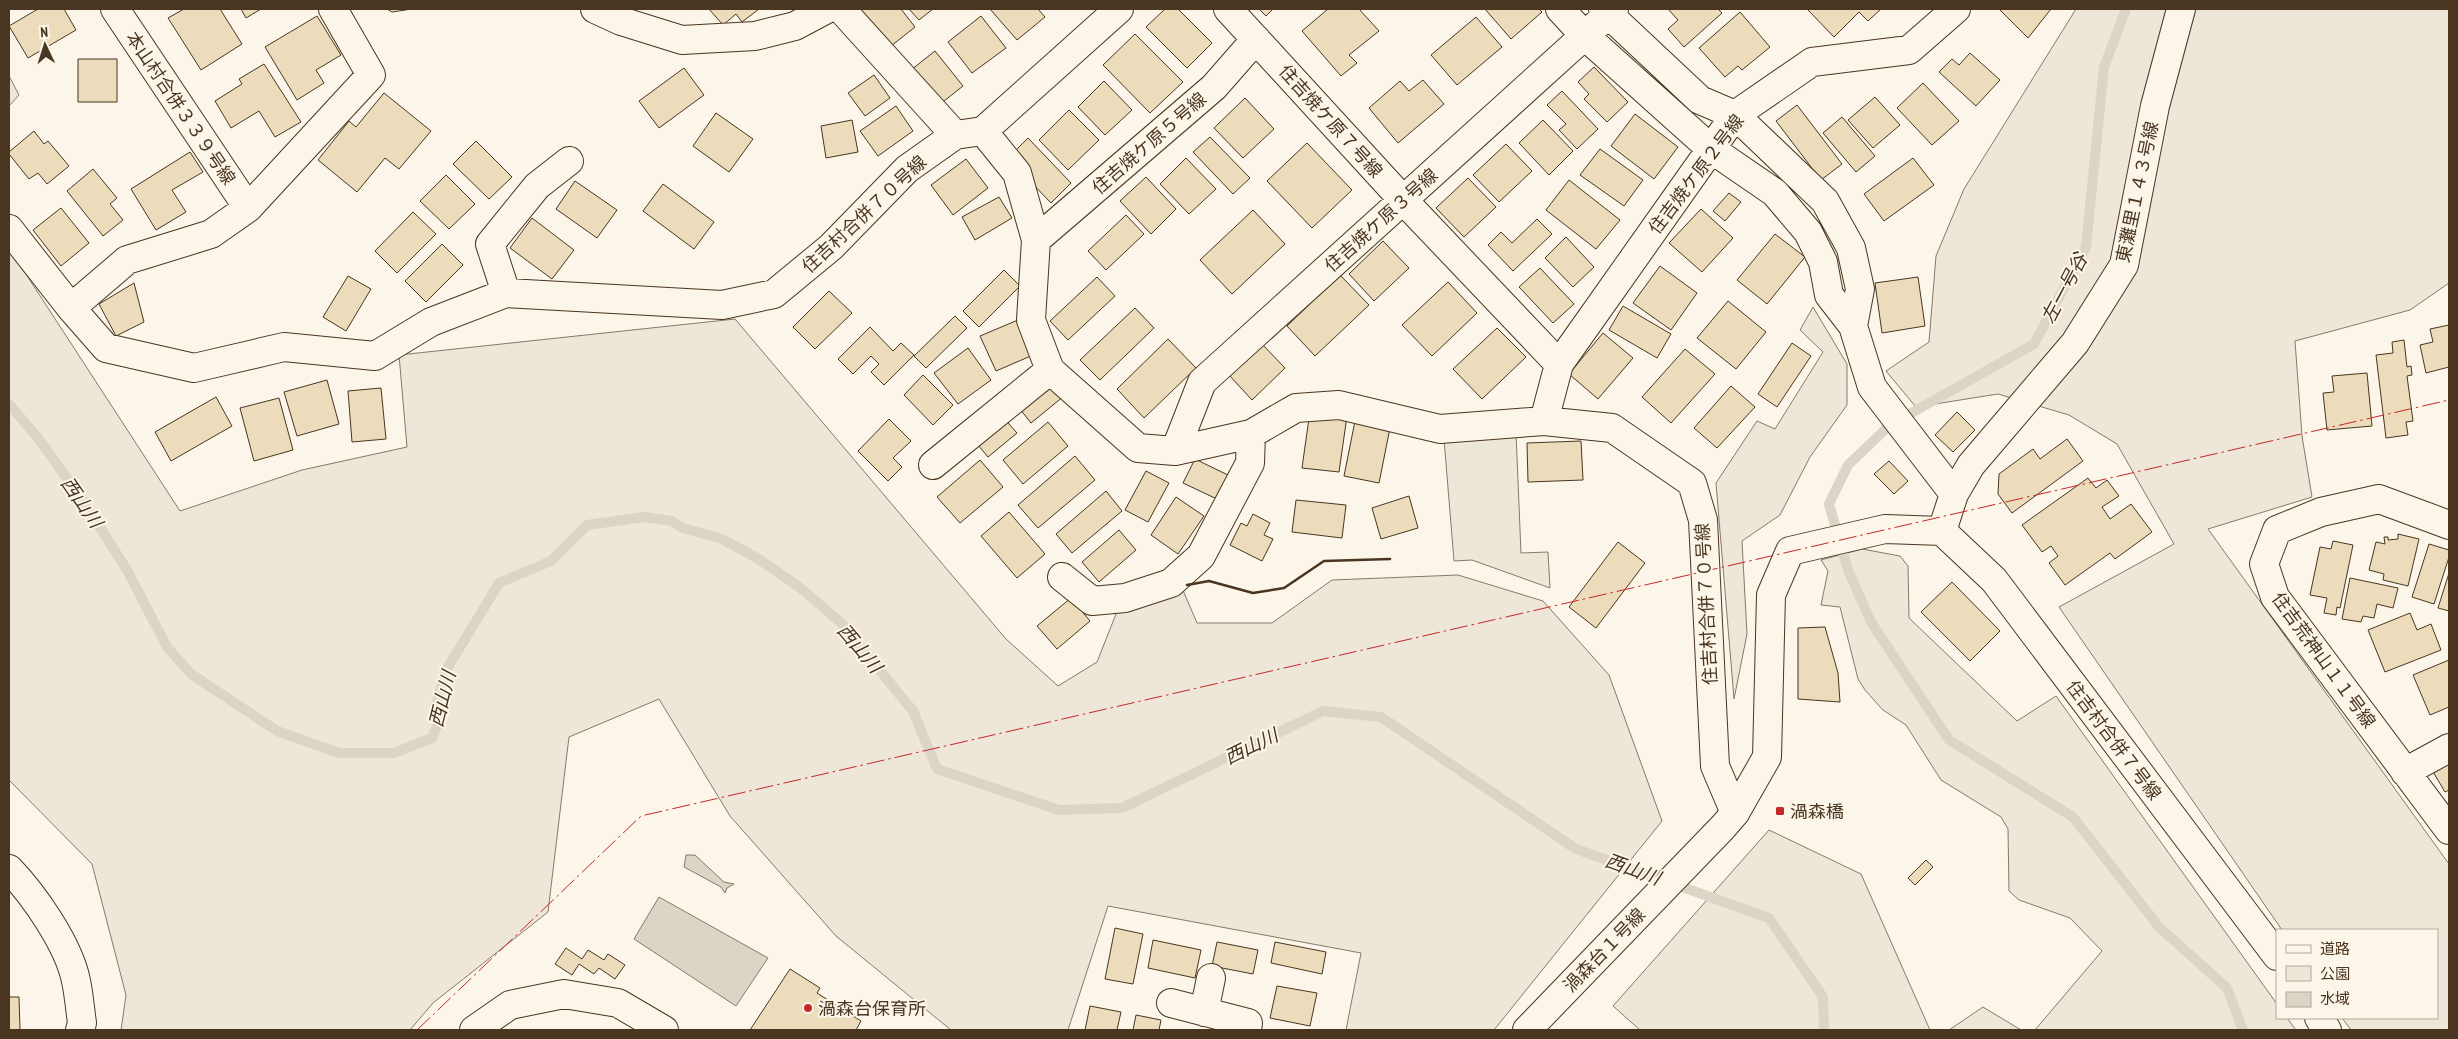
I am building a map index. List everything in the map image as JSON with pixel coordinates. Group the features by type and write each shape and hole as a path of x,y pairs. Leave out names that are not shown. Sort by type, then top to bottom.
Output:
{"street":[{"name":"本山村合併３３９号線","path":"115,9 248,208"},
{"path":"71,308 127,260 211,234 248,208 371,75 333,9"},
{"path":"595,9 621,21 682,40 755,36 795,26 827,9"},
{"path":"841,9 955,135"},
{"path":"982,131 1119,9"},
{"name":"住吉焼ケ原７号線","path":"1228,9 1404,201 1560,364"},
{"path":"1560,9 1585,36 1711,149 1775,193 1808,232 1823,262 1829,296 1853,326 1872,387 1954,494"},
{"name":"住吉焼ケ原２号線","path":"1544,421 1560,364 1735,115 1812,62 1909,50 1956,9"},
{"name":"東灘里１４３号線","path":"1942,531 1954,494 1971,464 2075,343 2124,265 2155,106 2181,9"},
{"path":"1608,11 1700,100 1735,115 1825,200 1851,248 1860,289 1853,326"},
{"name":"住吉焼ケ原３号線","path":"1175,450 1202,382 1585,36 1608,11"},
{"name":"住吉焼ケ原５号線","path":"1036,240 1214,87 1256,39"},
{"name":"住吉村合併７０号線","path":"9,229 71,308 106,348 194,368 284,347 375,356 431,322 506,293 722,305 774,294 831,247 907,169 955,135 982,131 1017,173 1036,240 1031,320 1050,370 1138,448 1175,450 1251,434 1296,408 1339,404 1440,429 1544,421 1612,428 1692,484 1703,520 1715,766 1729,820"},
{"path":"506,293 490,244 538,186 569,162"},
{"path":"933,465 1050,370"},
{"path":"1062,577 1092,601 1125,598 1171,583 1201,556 1250,463 1251,434"},
{"name":"住吉荒神山１１号線","path":"2449,525 2379,499 2321,512 2277,530 2264,564 2275,597 2449,830"},
{"name":"渦森台１号線","path":"1527,1030 1729,820 1768,757 1771,595 1790,551 1885,530 1942,531"},
{"name":"住吉村合併７号線","path":"1942,531 1994,580 2276,955"},
{"path":"2405,772 2449,748"},
{"path":"13,882 60,939 76,979 79,1028"},
{"path":"1204,1012 1211,978"},
{"path":"474,1030 510,1005 564,994 618,1003 664,1030"},
{"path":"1171,1003 1248,1023 1246,1030"},
{"path":"2320,1019 2327,1030"}],"green space":[{"path":"2076,9 2449,9 2449,283 2410,310 2295,341 2302,436 2312,497 2208,529 2449,864 2449,1030 2351,1030 2343,1019 2438,1019 2438,929 2281,929 2059,607 2174,544 2117,444 2069,415 1998,394 1916,407 1886,371 1929,342 1936,256 1964,189"},
{"path":"9,76 19,95 9,106"},
{"path":"9,248 180,511 302,470 407,447 399,355 735,319 1006,639 1058,686 1097,662 1118,609 1182,588 1197,623 1272,623 1332,580 1458,575 1543,601 1609,675 1662,821 1494,1030 1346,1030 1361,953 1108,906 1068,1030 951,1030 836,936 730,816 659,699 569,737 548,912 433,1003 410,1030 121,1030 126,995 92,864 9,780"},
{"path":"1813,307 1847,364 1847,405 1810,457 1780,515 1742,541 1747,634 1734,699 1716,483 1757,421 1775,429 1823,352 1800,330"},
{"path":"1862,549 1900,556 1908,566 1909,618 2017,721 2056,696 2276,1003 2276,1019 2288,1019 2296,1030 2035,1030 2102,951 2070,918 2019,900 2009,891 2008,829 2001,817 1941,780 1906,725 1883,710 1865,690 1858,679 1840,607 1821,605 1828,571 1821,560"},
{"path":"1769,830 1861,874 1930,1030 1640,1030 1613,1006"},
{"path":"1983,1007 2021,1030 1949,1030"}],"shaded area":[{"path":"1516,433 1521,553 1548,552 1550,588 1472,560 1454,561 1444,439"}],"water":[{"path":"686,855 695,855 724,882 734,884 727,888 725,893 721,887 684,867"},
{"path":"659,897 768,958 736,1006 634,939"}],"building":[{"path":"38,9 64,9 76,30 28,58 9,26"},
{"path":"184,9 220,9 242,44 201,70 168,18"},
{"path":"241,9 261,9 246,18"},
{"path":"387,9 412,9 392,12"},
{"path":"709,9 759,9 742,22 736,14 723,25"},
{"path":"862,9 901,9 915,27 886,50 857,13"},
{"path":"909,9 933,9 919,20"},
{"path":"990,9 1038,9 1045,17 1017,40"},
{"path":"1165,9 1178,9 1212,43 1187,68 1146,27"},
{"path":"1259,9 1273,9 1266,16"},
{"path":"1328,9 1359,9 1379,31 1349,55 1357,63 1341,76 1302,31"},
{"path":"1485,9 1539,9 1542,12 1511,39"},
{"path":"1668,9 1718,9 1722,13 1684,47 1668,29 1678,20"},
{"path":"1809,9 1881,9 1868,21 1859,12 1834,37"},
{"path":"1999,9 2051,9 2028,38"},
{"path":"1740,12 1770,47 1742,70 1738,66 1725,77 1699,48"},
{"path":"317,16 341,55 316,70 324,83 297,100 265,47"},
{"path":"981,16 1006,48 972,73 948,42"},
{"path":"1476,17 1502,47 1457,85 1431,55"},
{"path":"1135,34 1183,82 1150,113 1103,65"},
{"path":"935,51 963,86 939,105 911,70"},
{"path":"1970,53 2000,80 1976,106 1939,72 1952,59 1959,65"},
{"path":"78,59 117,59 117,102 78,102"},
{"path":"264,64 301,122 275,137 259,111 231,128 215,101 242,84 239,79"},
{"path":"1594,67 1628,102 1607,122 1584,99 1589,94 1578,82"},
{"path":"684,68 704,95 659,128 639,101"},
{"path":"874,75 890,98 865,116 848,93"},
{"path":"1423,80 1444,104 1398,143 1369,108 1400,81 1409,91"},
{"path":"1104,81 1132,110 1105,135 1078,107"},
{"path":"1923,83 1959,121 1932,145 1897,108"},
{"path":"1562,91 1598,129 1577,149 1559,130 1566,124 1547,105"},
{"path":"384,93 431,131 399,169 385,158 357,192 318,160 349,121 356,127"},
{"path":"1875,97 1900,125 1873,148 1848,120"},
{"path":"1245,98 1274,129 1243,158 1214,128"},
{"path":"1797,105 1842,164 1821,180 1776,121"},
{"path":"896,106 913,131 878,156 860,131"},
{"path":"1069,110 1099,140 1068,170 1039,140"},
{"path":"716,113 753,139 729,172 693,146"},
{"path":"1635,114 1678,147 1654,179 1611,146"},
{"path":"1842,117 1875,156 1856,172 1823,133"},
{"path":"852,120 858,152 826,158 821,126"},
{"path":"1543,120 1573,151 1549,175 1519,143"},
{"path":"34,131 44,144 48,141 69,166 47,184 38,173 29,179 9,154"},
{"path":"1210,137 1250,178 1233,194 1193,152"},
{"path":"1028,138 1071,183 1051,203 1008,158"},
{"path":"476,141 512,177 489,199 453,164"},
{"path":"1307,143 1352,190 1312,228 1267,181"},
{"path":"1506,144 1532,171 1499,202 1473,175"},
{"path":"1600,149 1643,180 1624,206 1580,175"},
{"path":"190,152 203,172 172,190 186,212 156,230 131,189"},
{"path":"1186,158 1216,189 1189,214 1160,184"},
{"path":"1913,158 1934,185 1884,221 1864,194"},
{"path":"966,159 988,188 953,215 931,185"},
{"path":"93,169 117,198 110,204 123,220 103,236 67,191"},
{"path":"446,175 475,204 449,229 420,201"},
{"path":"1146,177 1176,209 1151,234 1120,201"},
{"path":"1468,178 1496,207 1464,237 1436,208"},
{"path":"1569,180 1620,220 1596,249 1546,210"},
{"path":"575,181 617,210 597,238 556,209"},
{"path":"663,184 714,222 694,249 643,211"},
{"path":"1729,193 1741,202 1725,221 1713,211"},
{"path":"999,197 1012,218 975,240 962,217"},
{"path":"61,208 89,243 61,266 33,230"},
{"path":"1701,209 1733,238 1702,272 1669,243"},
{"path":"1253,210 1285,244 1232,294 1200,260"},
{"path":"413,212 436,234 397,273 375,251"},
{"path":"1126,215 1144,234 1106,270 1088,251"},
{"path":"532,218 574,250 552,279 510,248"},
{"path":"1537,219 1552,234 1513,271 1488,245 1501,232 1512,243"},
{"path":"1775,234 1805,257 1767,304 1737,280"},
{"path":"1566,237 1594,267 1573,287 1545,258"},
{"path":"1383,241 1409,268 1374,301 1349,274"},
{"path":"442,244 463,265 426,302 405,281"},
{"path":"1660,266 1697,293 1671,330 1633,303"},
{"path":"1540,268 1574,304 1553,323 1519,287"},
{"path":"1004,270 1020,286 979,327 963,311"},
{"path":"1340,275 1369,305 1315,356 1287,326"},
{"path":"348,276 371,289 346,331 323,317"},
{"path":"1097,277 1115,296 1068,340 1050,321"},
{"path":"1918,277 1925,326 1882,333 1875,283"},
{"path":"1448,282 1477,313 1432,356 1402,325"},
{"path":"134,283 144,322 116,336 99,304"},
{"path":"829,291 852,313 815,349 793,327"},
{"path":"1728,301 1766,332 1736,369 1697,338"},
{"path":"1623,306 1671,334 1657,358 1609,330"},
{"path":"1135,308 1154,328 1100,380 1080,360"},
{"path":"955,316 967,328 926,368 914,356"},
{"path":"1018,320 1033,355 996,371 980,336"},
{"path":"2449,325 2449,367 2426,373 2420,345 2433,342 2430,329"},
{"path":"870,327 893,351 901,343 914,355 884,385 871,372 879,364 871,356 853,374 838,359"},
{"path":"1497,328 1526,357 1482,399 1453,369"},
{"path":"1603,333 1633,358 1598,399 1569,374"},
{"path":"1168,339 1196,368 1144,418 1117,389"},
{"path":"2404,340 2407,367 2411,366 2412,375 2407,376 2413,421 2406,422 2408,435 2386,438 2376,355 2393,353 2392,342"},
{"path":"1261,343 1285,368 1252,400 1228,374"},
{"path":"1792,343 1811,356 1777,407 1758,394"},
{"path":"968,348 991,380 958,404 934,373"},
{"path":"1685,349 1715,374 1671,423 1642,397"},
{"path":"2367,373 2372,426 2327,430 2323,393 2334,392 2332,376"},
{"path":"923,375 953,405 933,425 904,395"},
{"path":"1048,377 1064,396 1031,423 1016,404"},
{"path":"327,380 339,424 297,436 284,392"},
{"path":"1731,386 1755,407 1717,448 1694,428"},
{"path":"381,388 386,439 352,442 348,391"},
{"path":"216,397 232,426 171,461 155,432"},
{"path":"279,398 293,450 254,461 240,408"},
{"path":"1310,411 1347,416 1339,472 1302,468"},
{"path":"1957,412 1975,430 1953,452 1935,435"},
{"path":"1001,415 1017,433 988,457 973,439"},
{"path":"889,419 911,441 893,458 902,467 888,481 858,451"},
{"path":"1355,421 1390,428 1379,483 1344,476"},
{"path":"1048,422 1068,446 1023,484 1003,460"},
{"path":"2067,439 2083,461 2012,513 1998,494 1999,474 2033,449 2040,459"},
{"path":"1581,441 1583,480 1528,482 1527,443"},
{"path":"1075,456 1095,480 1038,528 1018,505"},
{"path":"1195,459 1230,476 1219,500 1183,483"},
{"path":"980,460 1003,487 960,523 937,497"},
{"path":"1889,461 1908,481 1894,494 1874,474"},
{"path":"1146,471 1169,483 1148,522 1125,510"},
{"path":"2088,478 2096,488 2107,480 2119,496 2102,507 2110,519 2131,504 2152,532 2115,559 2110,553 2065,585 2049,563 2058,556 2051,546 2042,552 2022,525"},
{"path":"1106,491 1122,511 1072,553 1056,534"},
{"path":"1409,496 1418,528 1381,539 1372,508"},
{"path":"1176,497 1204,516 1178,554 1151,535"},
{"path":"1296,500 1346,505 1342,538 1292,532"},
{"path":"1009,512 1045,554 1017,578 981,536"},
{"path":"1253,514 1270,523 1264,535 1273,539 1262,561 1230,545 1241,523 1247,526"},
{"path":"1119,530 1136,550 1099,582 1082,562"},
{"path":"2398,534 2419,539 2408,586 2383,580 2384,574 2369,570 2376,542 2385,544 2384,537 2388,537 2388,540 2398,539"},
{"path":"2333,541 2353,545 2340,608 2337,607 2336,615 2324,613 2327,598 2310,595 2320,547 2331,549"},
{"path":"1618,542 1645,563 1596,628 1569,607"},
{"path":"2429,544 2449,550 2449,557 2434,604 2412,597"},
{"path":"2449,573 2449,611 2438,608"},
{"path":"2350,578 2398,588 2393,608 2377,604 2374,618 2363,616 2361,622 2342,619"},
{"path":"1952,582 2000,631 1970,661 1921,612"},
{"path":"1071,598 1090,621 1057,649 1037,626"},
{"path":"2410,613 2417,630 2431,624 2441,650 2385,672 2368,630"},
{"path":"1825,627 1838,673 1840,702 1798,699 1798,628"},
{"path":"2449,660 2449,707 2430,715 2413,675"},
{"path":"2449,761 2449,790 2445,792 2432,770"},
{"path":"1926,860 1933,867 1915,885 1908,878"},
{"path":"1115,928 1143,934 1133,984 1105,979"},
{"path":"1153,940 1201,950 1195,978 1148,968"},
{"path":"1217,942 1258,950 1253,974 1212,966"},
{"path":"1275,942 1326,952 1322,974 1271,963"},
{"path":"566,948 582,959 588,950 604,960 608,954 625,965 615,979 599,968 594,974 579,964 572,975 555,964"},
{"name":"渦森台保育所","path":"790,969 820,988 817,993 861,1021 856,1030 750,1030"},
{"path":"1277,986 1317,993 1310,1026 1270,1018"},
{"path":"9,997 19,997 20,1030 9,1030"},
{"path":"1090,1006 1121,1012 1117,1030 1085,1030"},
{"path":"1136,1015 1161,1020 1159,1030 1133,1030"}],"waterway":[{"name":"左一号谷","path":"2126,9 2104,67 2086,247 2034,344 1890,425 1848,465 1829,504 1848,570 1871,622 1949,740 2073,817 2159,927 2227,988 2243,1030"},
{"name":"西山川","path":"9,404 38,438 82,499 127,570 167,647 191,674 277,731 339,753 394,753 432,738 438,724 437,703 445,672 499,583 551,561 587,525 644,517 672,521 683,528 722,539 757,558 798,586 840,622 913,711 937,769 1059,810 1122,808 1323,711 1381,717 1576,849 1769,918 1823,997 1824,1030"}],"wall":[{"path":"1187,585 1209,581 1253,593 1284,588 1324,561 1390,559"}],"power":[{"path":"417,1030 641,816 2449,400"}],"place":[{"name":"渦森橋","path":"1780,811"},
{"name":"渦森台保育所","path":"808,1008"}]}
